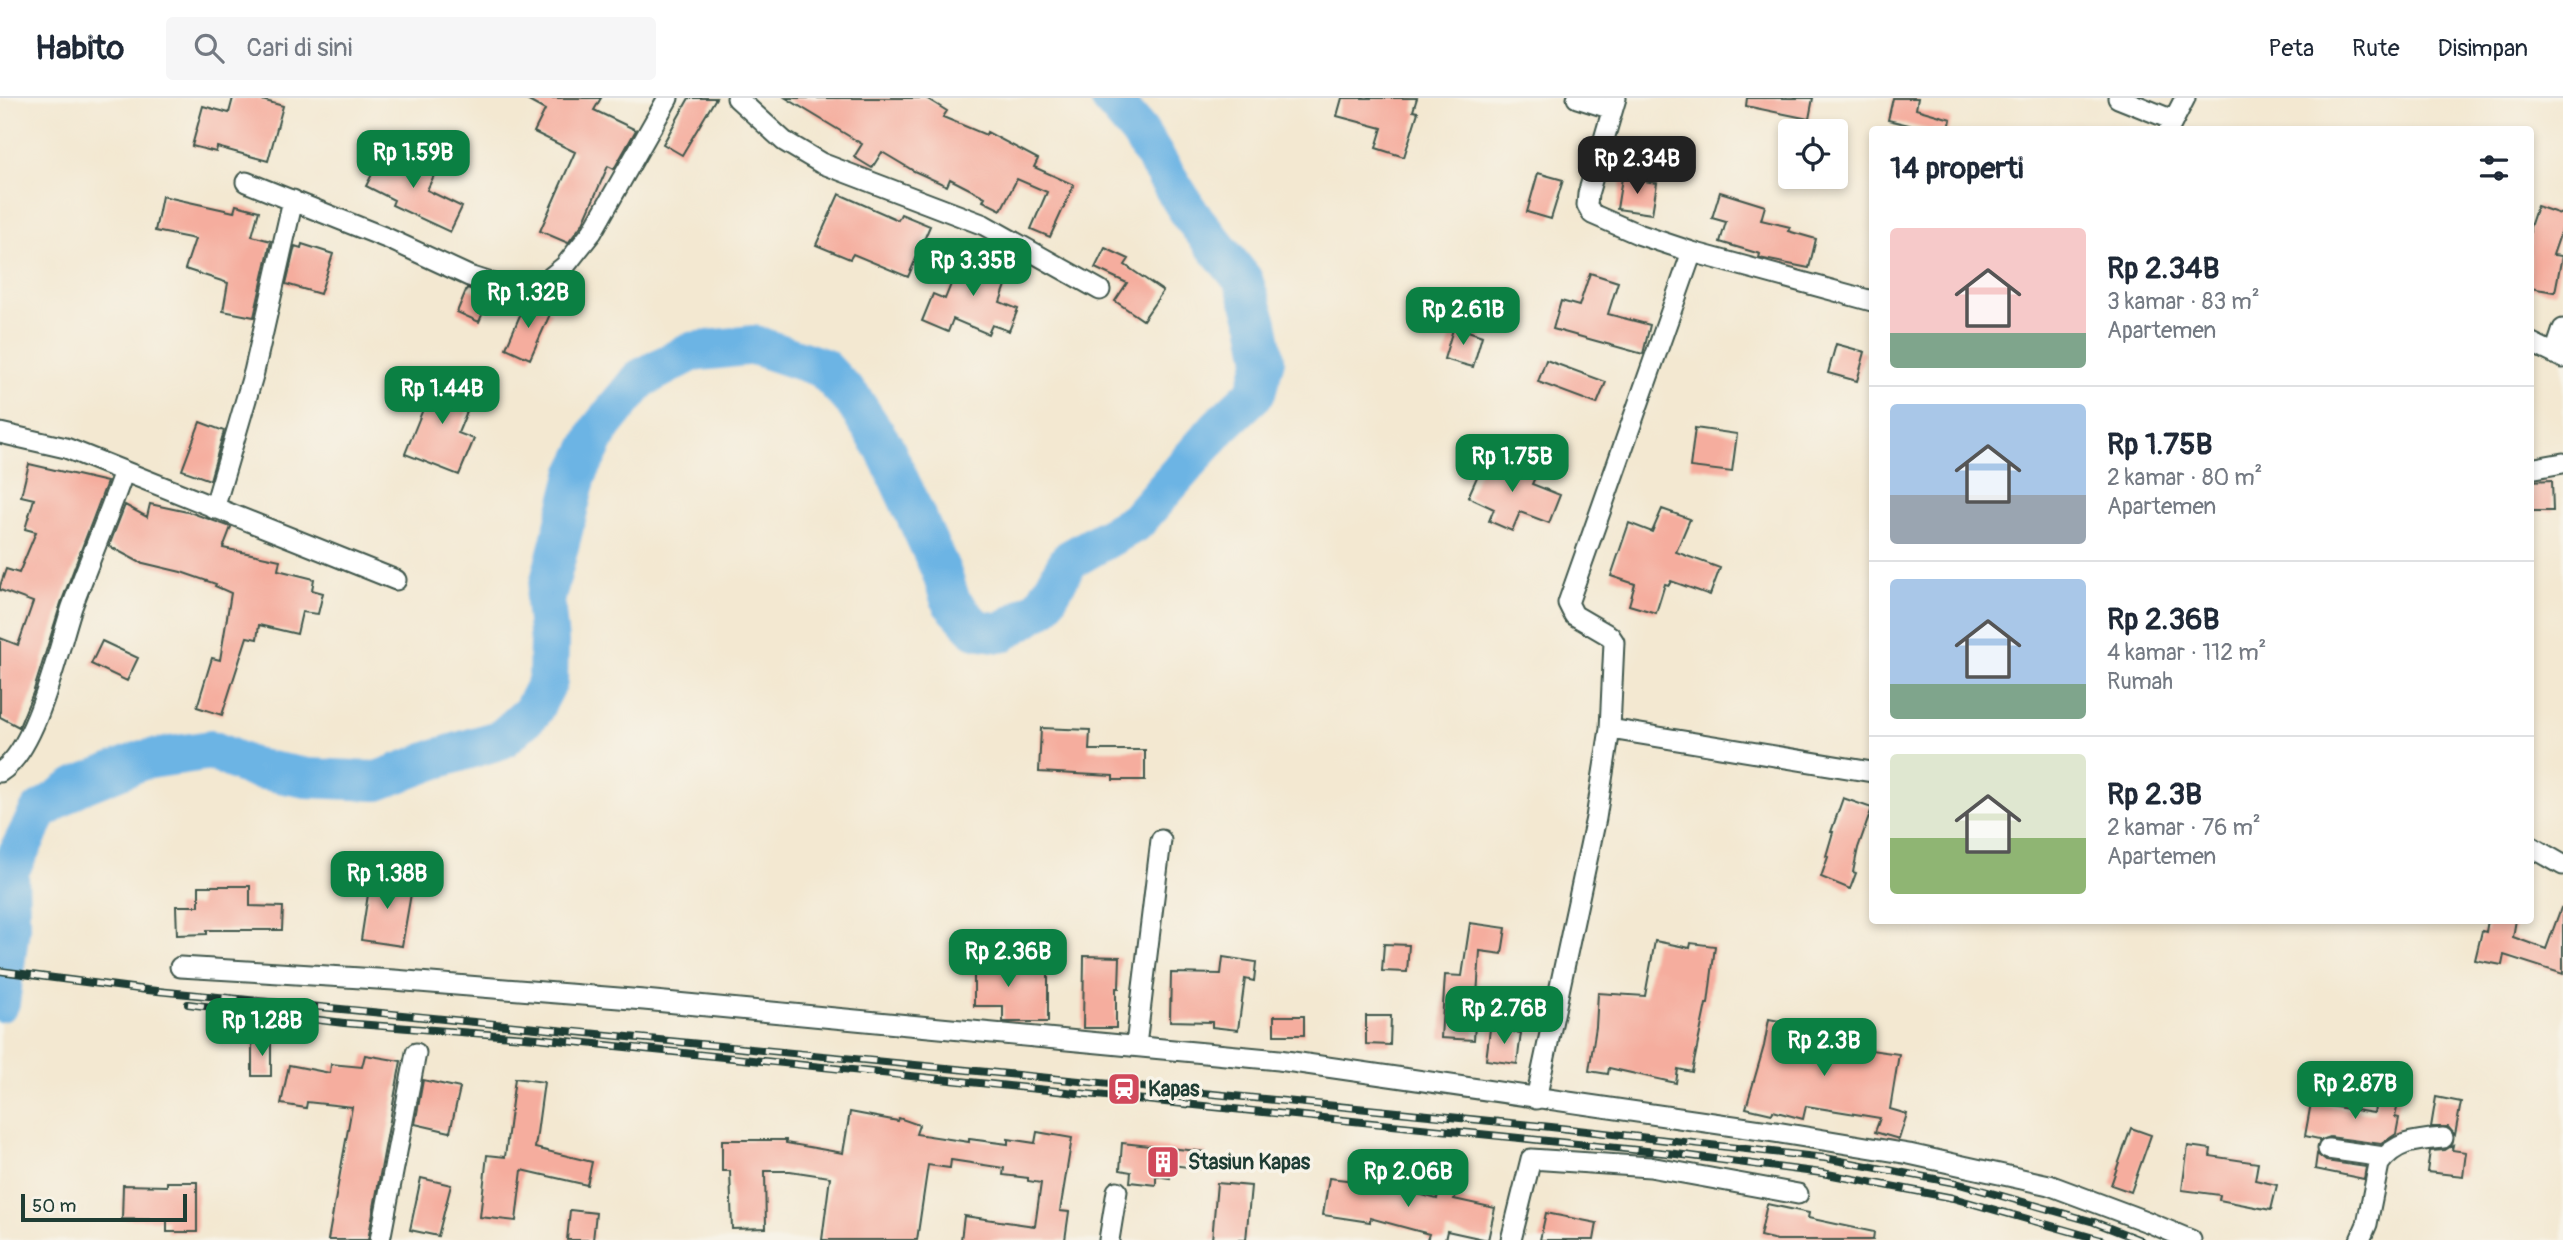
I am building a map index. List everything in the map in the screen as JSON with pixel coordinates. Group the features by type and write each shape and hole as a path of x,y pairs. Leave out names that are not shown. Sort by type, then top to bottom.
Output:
{"street":[{"path":"246,182 389,239 470,276 500,286 524,286 545,282 565,265 592,232 668,98"},
{"path":"737,98 784,141 821,163 984,225 1100,290"},
{"path":"1577,98 1614,104 1588,194 1587,205 1592,214 1638,234 1692,252 1869,300"},
{"path":"2118,98 2171,125 2185,98"},
{"path":"214,509 254,372 293,200"},
{"path":"1536,1099 1591,844 1613,698 1615,648 1610,636 1574,615 1568,603 1692,252"},
{"path":"2534,344 2559,356 2563,330"},
{"path":"0,433 66,449 396,580"},
{"path":"2534,468 2563,463"},
{"path":"0,772 10,767 17,757 44,698 71,610 124,471"},
{"path":"1610,729 1869,772"},
{"path":"1136,1045 1161,840"},
{"path":"2534,848 2563,865"},
{"path":"180,967 408,981 644,1000 1279,1060 1909,1153 2049,1185 2191,1240"},
{"path":"380,1240 416,1053"},
{"path":"2360,1240 2367,1224 2379,1164 2384,1157 2404,1142 2443,1138"},
{"path":"2328,1149 2384,1157"},
{"path":"1511,1240 1531,1159 1650,1167 1798,1194"},
{"path":"1109,1240 1117,1191"}],"building":[{"path":"233,98 255,98 283,106 268,161 217,147 216,152 192,146 203,106 229,113"},
{"path":"523,98 601,98 594,110 636,130 614,169 608,166 583,223 568,243 540,231 575,152 534,132 545,110"},
{"path":"689,98 716,98 682,155 663,144"},
{"path":"786,98 926,98 947,111 943,117 986,135 987,132 1038,159 1034,167 1074,185 1050,237 1031,229 1047,192 1017,179 1001,210 983,201 985,197 950,179 947,186 882,152 872,168 854,157 862,144"},
{"path":"1342,98 1417,98 1413,111 1418,112 1404,157 1376,148 1382,128 1337,116"},
{"path":"1747,98 1813,98 1809,119 1746,106"},
{"path":"1893,98 1918,98 1916,109 1951,119 1950,126 1913,126 1888,120"},
{"path":"384,151 412,165 417,155 439,165 427,190 462,207 450,232 392,205 394,200 366,186"},
{"path":"1538,173 1563,180 1551,219 1527,212"},
{"path":"1622,178 1657,183 1652,214 1617,209"},
{"path":"1720,192 1765,206 1761,220 1790,227 1788,231 1816,239 1809,268 1759,258 1760,254 1720,242 1726,222 1712,218"},
{"path":"839,194 898,220 901,214 930,226 908,277 853,254 850,259 816,245"},
{"path":"162,196 234,212 236,205 259,211 252,236 271,241 254,317 223,311 228,283 185,269 195,239 155,231"},
{"path":"2537,206 2563,215 2563,226 2553,255 2562,256 2555,292 2534,289 2534,215"},
{"path":"302,244 333,254 320,294 286,284 295,246 301,248"},
{"path":"966,247 984,254 979,265 1009,277 1000,302 1018,309 1009,331 992,325 988,334 953,319 948,332 922,321 933,294 945,299"},
{"path":"1105,248 1129,259 1125,265 1163,291 1143,320 1115,301 1127,283 1095,268"},
{"path":"1590,273 1618,282 1608,314 1650,325 1643,354 1553,329 1561,301 1579,306"},
{"path":"467,288 490,296 479,322 457,312"},
{"path":"526,301 551,312 530,359 506,348"},
{"path":"1454,326 1482,336 1473,367 1444,359"},
{"path":"1836,344 1865,352 1857,381 1828,373"},
{"path":"1546,360 1606,382 1597,404 1538,382"},
{"path":"431,373 475,392 458,433 474,439 459,475 405,454 428,397 421,395"},
{"path":"200,422 224,431 210,480 182,470"},
{"path":"1695,428 1737,434 1732,472 1690,467"},
{"path":"1486,457 1512,468 1514,463 1537,473 1532,484 1560,495 1549,523 1520,512 1512,531 1489,521 1494,509 1468,497"},
{"path":"29,464 107,482 61,603 33,693 19,727 0,717 0,638 18,645 33,602 0,590 0,586 6,569 19,573 36,532 25,529 34,499 21,496"},
{"path":"2552,480 2553,511 2534,511 2534,481"},
{"path":"150,504 192,513 231,527 223,548 280,560 278,570 314,579 312,590 323,593 318,614 302,612 297,634 259,625 257,639 247,637 222,715 197,707 212,658 220,660 231,593 215,586 216,584 181,572 139,562 109,546 125,505 147,517"},
{"path":"1662,509 1690,519 1676,552 1720,568 1710,595 1671,581 1669,585 1665,584 1656,613 1629,605 1635,584 1611,576 1629,523 1652,532"},
{"path":"102,641 138,658 127,681 91,664"},
{"path":"1041,728 1090,730 1089,750 1145,750 1145,780 1113,780 1113,776 1039,772"},
{"path":"1843,798 1869,807 1869,817 1853,872 1856,873 1850,889 1821,877 1828,857 1826,856"},
{"path":"371,875 413,882 402,946 361,940"},
{"path":"199,886 250,886 250,906 283,907 282,930 207,930 207,934 177,935 176,906 199,906"},
{"path":"2561,908 2563,974 2504,955 2502,965 2475,960 2482,931 2486,932 2487,924 2515,924 2513,937 2546,949"},
{"path":"1470,923 1506,928 1502,954 1480,951 1474,1040 1441,1038 1445,975 1462,976"},
{"path":"1655,941 1690,948 1691,943 1715,946 1708,1004 1692,1072 1678,1069 1676,1083 1609,1068 1608,1074 1589,1071 1598,993 1645,996"},
{"path":"1384,944 1409,945 1407,972 1382,971"},
{"path":"960,952 989,952 989,969 1048,969 1048,1022 1003,1022 1003,1006 974,1006 974,975 960,975"},
{"path":"1084,956 1120,957 1119,988 1116,988 1116,1028 1083,1028"},
{"path":"1223,957 1256,962 1254,981 1245,979 1238,1030 1212,1027 1212,1022 1170,1021 1171,973 1221,974"},
{"path":"1274,1016 1304,1016 1304,1035 1274,1035"},
{"path":"1366,1016 1391,1016 1390,1045 1366,1044"},
{"path":"1769,1019 1824,1030 1822,1043 1899,1054 1890,1109 1907,1114 1899,1139 1875,1132 1880,1118 1806,1106 1803,1119 1773,1111 1772,1114 1746,1108"},
{"path":"1490,1029 1521,1033 1517,1064 1486,1060"},
{"path":"252,1040 271,1040 271,1076 252,1076"},
{"path":"365,1055 401,1061 368,1240 328,1240 352,1107 307,1102 306,1108 281,1104 289,1065 330,1073 331,1064 362,1067"},
{"path":"515,1078 544,1082 535,1148 592,1162 587,1185 522,1170 516,1221 480,1217 487,1155 505,1157"},
{"path":"423,1080 460,1088 450,1132 415,1124"},
{"path":"2378,1091 2400,1095 2395,1117 2399,1118 2396,1134 2381,1144 2330,1137 2319,1141 2305,1136 2311,1103 2374,1113"},
{"path":"2436,1097 2461,1102 2455,1135 2448,1127 2431,1127"},
{"path":"850,1112 898,1121 899,1118 919,1125 916,1134 969,1142 969,1139 1008,1144 1008,1139 1035,1143 1037,1132 1072,1138 1060,1211 1069,1212 1065,1240 961,1240 964,1216 1035,1226 1041,1183 1028,1181 1028,1178 1003,1175 1004,1168 951,1160 950,1168 928,1165 917,1240 822,1240 830,1177 790,1171 765,1171 766,1228 732,1229 730,1171 722,1171 722,1140 786,1140 786,1143 843,1153"},
{"path":"2131,1128 2151,1135 2131,1192 2111,1185"},
{"name":"Stasiun Kapas","path":"1122,1143 1206,1152 1204,1169 1172,1165 1170,1178 1156,1176 1156,1185 1130,1182 1131,1172 1120,1170"},
{"path":"2453,1145 2452,1150 2466,1152 2463,1176 2427,1172 2430,1151 2445,1150"},
{"path":"2188,1146 2211,1149 2210,1156 2258,1163 2255,1180 2277,1185 2271,1210 2219,1200 2220,1195 2182,1190"},
{"path":"2317,1154 2326,1161 2366,1167 2364,1179 2315,1169"},
{"path":"421,1178 451,1185 438,1236 410,1230"},
{"path":"1329,1178 1381,1184 1437,1199 1439,1190 1456,1194 1454,1199 1495,1208 1488,1240 1447,1231 1445,1240 1427,1240 1429,1234 1370,1218 1370,1222 1323,1215"},
{"path":"167,1182 197,1182 197,1232 167,1232 167,1220 122,1219 123,1185 167,1186"},
{"path":"1217,1183 1251,1186 1246,1240 1212,1240"},
{"path":"1767,1204 1809,1213 1808,1218 1874,1232 1873,1240 1777,1240 1760,1236"},
{"path":"570,1210 596,1213 593,1240 567,1240"},
{"path":"1546,1213 1597,1223 1594,1240 1540,1240"}],"waterway":[{"path":"0,1002 10,927 9,871 39,812 76,787 143,760 211,750 253,768 307,778 377,781 502,739 532,712 548,681 549,642 545,601 577,475 600,429 640,379 691,352 754,345 823,368 853,400 884,447 941,571 951,602 976,629 1001,633 1042,607 1069,560 1136,522 1219,427 1256,392 1265,359 1258,323 1243,280 1190,214 1139,132 1110,98"}],"railway":[{"path":"0,971 147,990 1551,1127 1825,1158 1956,1183 2094,1222 2140,1240"},
{"path":"188,1004 344,1023 537,1038 1676,1154 1822,1173 1953,1198 2101,1240"}],"place":[{"name":"Kapas","path":"1124,1089"},
{"name":"Stasiun Kapas","path":"1163,1162"}]}
